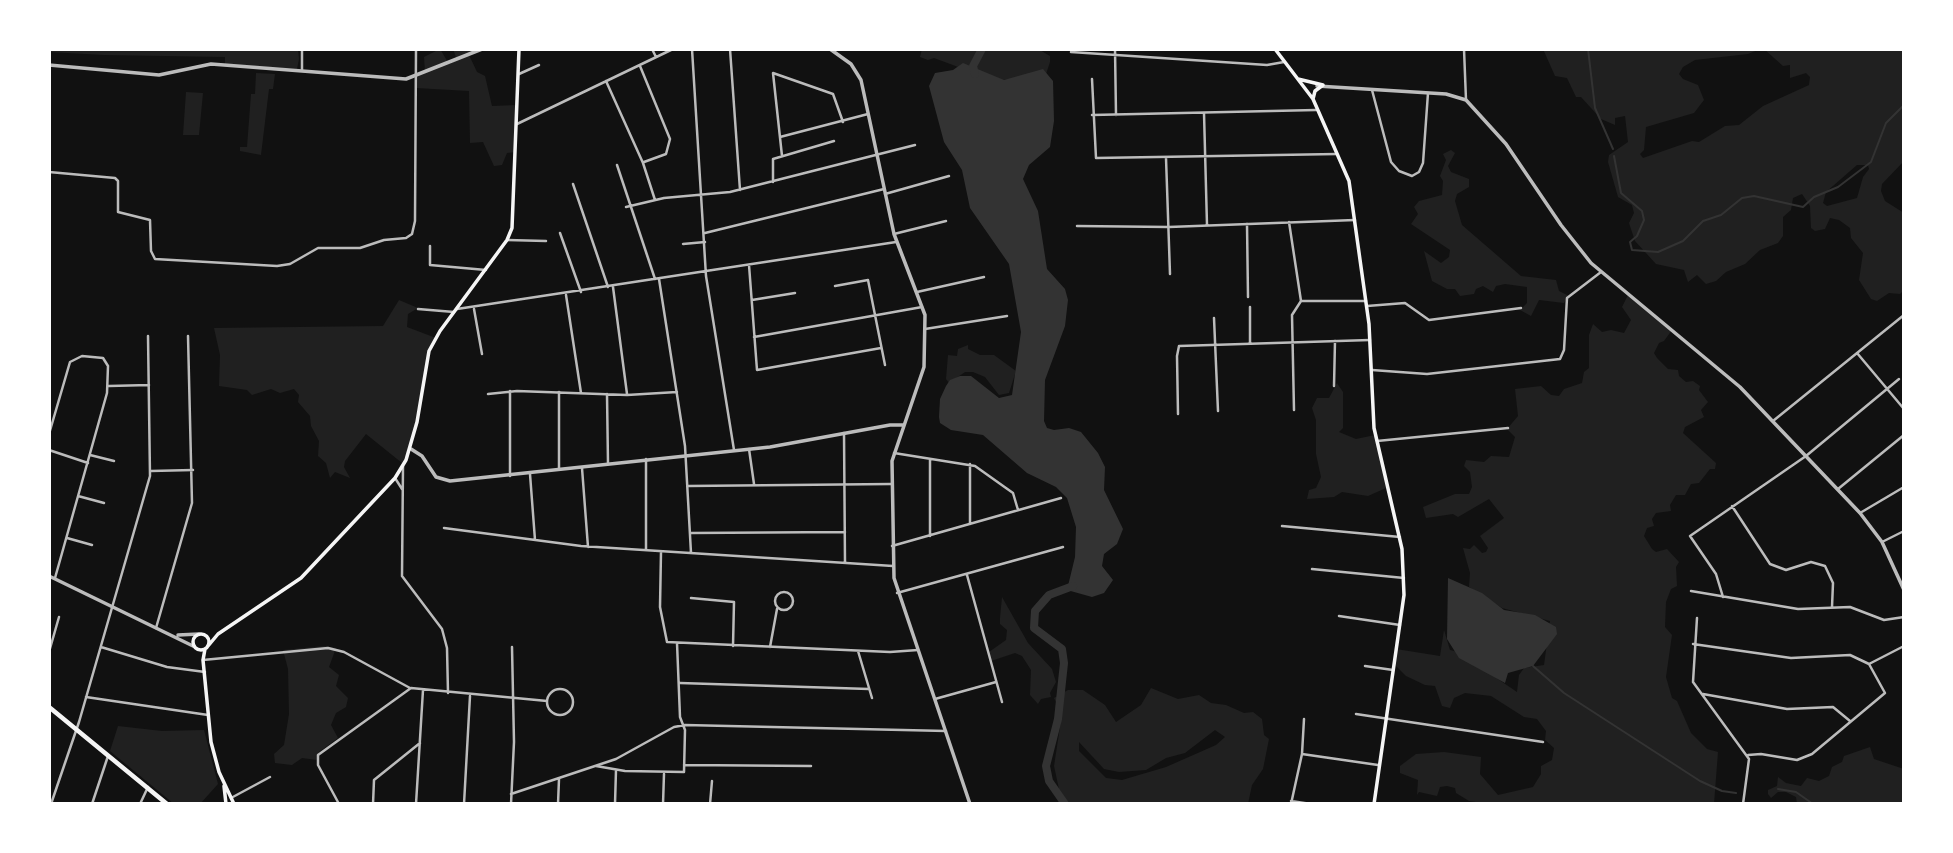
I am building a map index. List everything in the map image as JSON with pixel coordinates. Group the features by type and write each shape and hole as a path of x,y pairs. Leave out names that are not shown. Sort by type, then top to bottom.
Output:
{"main road":[{"path":"203,660 207,648 218,634 301,578 395,478 403,466 411,450 427,358 437,336 507,240 515,213 519,49"},
{"path":"1275,49 1313,99 1349,181 1370,340 1377,442 1400,537 1404,578 1400,625 1374,804"},
{"path":"1298,79 1323,85"},
{"path":"1313,99 1315,90 1323,85"},
{"path":"1307,91 1317,86"},
{"path":"218,634 199,634 193,639 193,646 203,660 214,756 226,804"},
{"path":"205,636 207,648"},
{"path":"198,650 207,648"},
{"path":"49,707 167,804"},
{"path":"223,784 233,804"}],"street":[{"path":"302,49 302,70"},
{"path":"49,172 115,178 118,181 118,212 150,220 150,251 155,259 277,267 290,264 318,248 360,248 384,240 406,238 412,233 416,49"},
{"path":"49,65 159,75 211,64 394,79 416,77 482,49"},
{"path":"652,49 656,57"},
{"path":"517,124 673,49"},
{"path":"692,49 706,271 734,450"},
{"path":"730,49 740,190"},
{"path":"830,49 856,71 894,234 922,307 925,367 894,453 891,484 893,566 897,593 970,804"},
{"path":"1115,49 1116,115"},
{"path":"1136,56 1137,49"},
{"path":"1464,49 1466,100"},
{"path":"1071,52 1267,65 1284,62"},
{"path":"519,74 540,65"},
{"path":"640,66 663,116 670,139 666,154 643,163"},
{"path":"782,156 773,78 776,72 835,96 843,122"},
{"path":"1092,79 1096,158 1338,154"},
{"path":"606,81 643,163 655,200"},
{"path":"1317,86 1446,94 1466,100 1506,144 1569,237 1601,272 1715,364 1860,513 1882,542 1904,590"},
{"path":"1371,88 1391,162 1399,171 1412,176 1419,172 1423,163 1428,93"},
{"path":"1092,115 1318,109"},
{"path":"1204,113 1207,225"},
{"path":"780,138 868,114"},
{"path":"774,182 772,162 782,156 834,141"},
{"path":"626,207 655,200 740,190 915,145"},
{"path":"1166,158 1170,274"},
{"path":"617,165 657,279 686,455 691,554"},
{"path":"705,233 948,176"},
{"path":"573,184 611,287 627,395"},
{"path":"1077,226 1169,227 1355,220"},
{"path":"894,234 946,221"},
{"path":"1289,222 1301,300 1293,311 1294,410"},
{"path":"1247,224 1248,298"},
{"path":"560,233 581,292"},
{"path":"507,240 546,241"},
{"path":"683,244 705,242"},
{"path":"418,309 474,309 897,242"},
{"path":"430,246 430,265 486,270"},
{"path":"749,265 757,370 881,348"},
{"path":"1372,370 1427,374 1560,359 1564,350 1567,298 1601,272"},
{"path":"917,292 984,277"},
{"path":"835,286 868,281 886,365"},
{"path":"752,300 795,293"},
{"path":"566,294 581,393"},
{"path":"1301,300 1405,303 1429,320 1521,309"},
{"path":"754,337 922,307"},
{"path":"1250,307 1250,343"},
{"path":"474,309 482,354"},
{"path":"1773,421 1904,315"},
{"path":"925,329 1007,316"},
{"path":"1214,318 1218,411"},
{"path":"51,804 86,697 151,471 148,336"},
{"path":"156,628 191,514 193,470 188,336"},
{"path":"1178,414 1177,348 1370,340"},
{"path":"1334,386 1335,341"},
{"path":"1857,353 1904,409"},
{"path":"49,435 68,366 77,357 87,355 103,358 108,366 109,386 55,578"},
{"path":"1723,597 1716,574 1690,536 1805,456 1899,379"},
{"path":"109,386 149,385"},
{"path":"488,394 510,391 627,395 677,392"},
{"path":"510,391 510,477"},
{"path":"559,392 559,470"},
{"path":"607,394 608,464"},
{"path":"411,450 419,453 433,474 443,481 510,477 749,449 904,425"},
{"path":"1377,442 1508,428"},
{"path":"844,433 845,563"},
{"path":"1838,489 1904,435"},
{"path":"749,449 754,485"},
{"path":"49,450 88,463"},
{"path":"894,453 970,464 1013,493 1018,511"},
{"path":"90,455 114,461"},
{"path":"646,459 646,551"},
{"path":"929,536 930,460"},
{"path":"970,464 970,524"},
{"path":"403,466 402,576 443,629 447,648 448,693"},
{"path":"582,468 589,547"},
{"path":"151,471 193,470"},
{"path":"530,474 535,540"},
{"path":"395,478 403,492"},
{"path":"688,486 891,484"},
{"path":"1860,513 1904,487"},
{"path":"78,496 104,503"},
{"path":"892,545 1061,498"},
{"path":"1732,506 1770,564 1786,570 1811,562 1825,566 1833,583 1832,607"},
{"path":"1282,526 1400,537"},
{"path":"444,528 589,547 893,566"},
{"path":"1882,542 1904,531"},
{"path":"691,533 845,532"},
{"path":"66,538 92,545"},
{"path":"897,593 1063,547"},
{"path":"661,552 660,607 664,638 667,642 858,651 918,650"},
{"path":"1312,569 1404,578"},
{"path":"968,575 1002,702"},
{"path":"49,576 176,635 193,646"},
{"path":"1690,591 1798,610 1856,608 1884,620 1904,617"},
{"path":"770,647 777,609 776,594 791,593 792,608 777,609"},
{"path":"691,598 734,602 733,646"},
{"path":"1339,616 1400,625"},
{"path":"49,652 59,618"},
{"path":"1697,618 1692,678 1701,694 1748,755 1743,804"},
{"path":"176,635 199,634"},
{"path":"596,765 616,770 682,774 685,725 680,717 677,643"},
{"path":"1693,644 1791,658 1850,655 1868,664 1885,693 1803,759 1748,755"},
{"path":"1868,664 1904,646"},
{"path":"101,647 167,667 205,672"},
{"path":"510,804 512,647"},
{"path":"203,660 328,648 344,653 411,688 547,701"},
{"path":"858,651 872,698"},
{"path":"1365,666 1393,670"},
{"path":"935,699 997,682"},
{"path":"680,683 869,689"},
{"path":"339,804 317,757 411,688"},
{"path":"561,689 570,693 573,703 569,712 559,715 550,711 547,701 551,692 561,689"},
{"path":"416,804 423,690"},
{"path":"464,804 470,694"},
{"path":"1701,694 1787,709 1833,707 1850,722"},
{"path":"86,697 208,715"},
{"path":"1356,714 1543,742"},
{"path":"1304,719 1302,754 1291,802 1311,804"},
{"path":"511,794 596,765 685,725 946,731"},
{"path":"373,804 372,784 377,777 420,743"},
{"path":"1302,754 1380,765"},
{"path":"92,804 108,756"},
{"path":"684,765 811,766"},
{"path":"615,804 616,770"},
{"path":"663,804 664,774"},
{"path":"231,798 270,778"},
{"path":"558,804 559,779"},
{"path":"710,804 712,782"},
{"path":"140,804 148,787"}],"shaded area":[{"path":"49,49 298,49 299,59 297,69 225,64 225,57 104,55 49,52"},
{"path":"440,49 449,64 457,60 453,49 482,49 469,55 477,72 485,76 492,106 517,105 516,152 507,153 502,165 494,166 483,142 470,143 469,91 416,88 417,75 425,72 424,57"},
{"path":"922,49 1038,49 1050,56 1050,62 1046,74 996,81 934,58 928,60 920,57"},
{"path":"1543,49 1760,49 1748,54 1695,60 1683,67 1679,74 1683,79 1698,85 1704,100 1694,113 1646,127 1644,150 1640,154 1643,158 1692,141 1699,142 1725,126 1739,125 1763,106 1809,85 1810,77 1806,73 1790,78 1790,65 1783,66 1764,49 1904,49 1904,161 1882,184 1881,191 1885,201 1904,213 1904,290 1900,294 1889,293 1877,301 1871,299 1859,280 1863,253 1851,238 1850,228 1839,220 1830,218 1825,229 1815,231 1811,228 1810,206 1802,194 1793,198 1791,210 1783,217 1783,236 1778,243 1760,250 1745,264 1726,272 1716,281 1706,284 1697,275 1688,282 1684,270 1656,264 1635,241 1629,223 1634,213 1632,205 1618,197 1608,162 1609,155 1628,142 1625,116 1615,118 1615,125 1601,119 1581,97 1576,97 1567,78 1555,76","holes":["1857,165 1868,165 1869,169 1863,177 1857,198 1827,206 1823,203 1826,192"]},
{"path":"963,63 1004,80 1043,69 1053,81 1054,121 1050,147 1029,165 1023,179 1038,211 1047,269 1065,289 1068,300 1065,326 1045,380 1044,421 1047,428 1069,428 1081,432 1098,453 1105,467 1104,490 1123,529 1117,544 1104,554 1102,566 1113,580 1104,593 1092,597 1067,590 1075,557 1076,527 1067,498 1056,487 1027,473 983,435 951,430 940,423 940,399 950,380 960,376 971,376 999,398 1012,395 1021,332 1009,264 970,208 962,170 944,142 929,86 935,73 953,70"},
{"path":"256,73 275,74 273,89 269,89 261,155 240,151 240,147 247,147 251,94 255,94"},
{"path":"186,92 203,93 199,135 183,135"},
{"path":"1451,150 1455,153 1448,166 1451,172 1469,179 1469,187 1457,194 1455,201 1462,225 1521,276 1556,280 1559,291 1569,296 1564,303 1539,300 1531,316 1520,310 1527,303 1527,287 1505,284 1496,286 1493,292 1483,286 1476,289 1474,294 1460,296 1455,289 1447,289 1432,281 1424,251 1441,263 1449,257 1450,250 1411,224 1418,214 1414,207 1419,201 1442,195 1443,181 1440,176 1446,160 1443,154"},
{"path":"1628,295 1672,330 1664,341 1659,343 1654,353 1657,358 1668,369 1678,370 1679,376 1686,382 1693,381 1700,386 1699,390 1708,402 1701,410 1704,417 1685,427 1683,433 1716,463 1715,469 1710,469 1699,483 1691,484 1685,495 1676,495 1670,505 1671,511 1656,513 1652,519 1654,526 1647,528 1644,536 1656,552 1667,549 1679,562 1676,567 1677,586 1671,589 1666,602 1665,627 1672,635 1666,677 1672,698 1677,701 1691,733 1707,749 1718,752 1714,804 1489,804 1469,801 1456,793 1455,788 1447,786 1440,787 1437,796 1419,792 1417,795 1418,780 1400,773 1400,766 1416,754 1444,752 1481,757 1480,774 1498,795 1533,787 1541,774 1541,766 1552,760 1554,748 1545,740 1546,731 1537,719 1524,717 1491,696 1465,693 1454,698 1450,708 1442,706 1435,686 1425,685 1406,676 1394,664 1396,649 1440,656 1444,630 1450,650 1458,652 1517,692 1519,675 1524,668 1544,665 1550,621 1502,608 1469,587 1470,573 1463,548 1470,549 1474,545 1482,553 1486,552 1488,548 1480,536 1504,518 1489,499 1458,517 1453,514 1426,518 1423,507 1455,494 1469,494 1472,487 1470,472 1464,466 1466,460 1484,462 1491,456 1509,457 1515,437 1507,429 1518,416 1515,389 1541,386 1551,395 1559,396 1564,389 1582,383 1584,372 1589,368 1589,335 1593,324 1602,332 1611,330 1624,333 1631,320 1622,307"},
{"path":"399,300 418,308 408,314 407,327 436,338 430,349 410,447 402,463 366,434 345,461 344,467 350,478 335,472 330,478 326,463 318,456 319,441 311,426 310,416 298,402 299,395 294,389 280,393 271,389 252,395 247,390 219,386 220,355 214,328 383,326"},
{"path":"968,345 968,349 980,355 994,355 1016,371 1009,393 999,395 985,377 973,372 965,372 949,383 946,379 948,355 957,356 958,349"},
{"path":"1337,383 1343,392 1343,428 1339,432 1356,439 1375,435 1386,488 1368,496 1342,492 1334,497 1307,499 1309,490 1316,488 1321,477 1316,454 1316,420 1312,408 1317,398 1329,398"},
{"path":"1448,578 1482,593 1504,610 1535,615 1556,627 1557,634 1533,666 1508,673 1505,683 1459,658 1447,639"},
{"path":"1002,597 1028,643 1052,669 1056,682 1050,693 1051,697 1041,699 1038,704 1030,695 1031,670 1022,656 1015,653 991,661 989,652 1006,640 1007,630 1000,624"},
{"path":"325,646 336,648 329,667 339,675 336,686 348,698 346,707 336,713 331,725 338,738 319,752 317,760 302,758 292,765 275,763 274,754 284,745 289,714 288,669 283,650"},
{"path":"1151,688 1178,699 1199,695 1211,703 1226,705 1244,713 1253,712 1262,719 1264,735 1269,739 1263,769 1252,785 1248,804 1069,804 1059,789 1054,766 1062,714 1054,698 1068,690 1083,690 1105,705 1116,722 1141,705","holes":["1215,730 1225,737 1216,745 1166,767 1122,780 1106,778 1079,751 1079,742 1104,769 1119,772 1146,770 1166,758 1185,753"]},
{"path":"118,726 162,731 204,730 218,784 200,804 174,804 110,751"},
{"path":"1870,747 1874,759 1904,769 1904,804 1797,804 1796,797 1786,792 1778,792 1771,798 1768,794 1768,790 1777,786 1778,777 1786,783 1801,786 1807,778 1819,781 1829,776 1832,767 1842,762 1844,756"}],"waterway":[{"path":"975,74 973,66 982,49"},
{"path":"1588,49 1595,108 1613,149"},
{"path":"1614,156 1621,193 1642,211 1644,220 1637,236 1630,242 1632,250 1658,252 1683,241 1703,221 1721,215 1742,198 1754,196 1803,207 1814,197 1838,187 1871,162 1886,123 1904,105"},
{"path":"1065,804 1049,781 1046,766 1058,719 1064,663 1062,649 1034,628 1035,611 1049,595 1073,586"},
{"path":"1533,666 1564,693 1700,781 1722,791 1736,793"},
{"path":"1778,789 1796,792 1813,804"}]}
